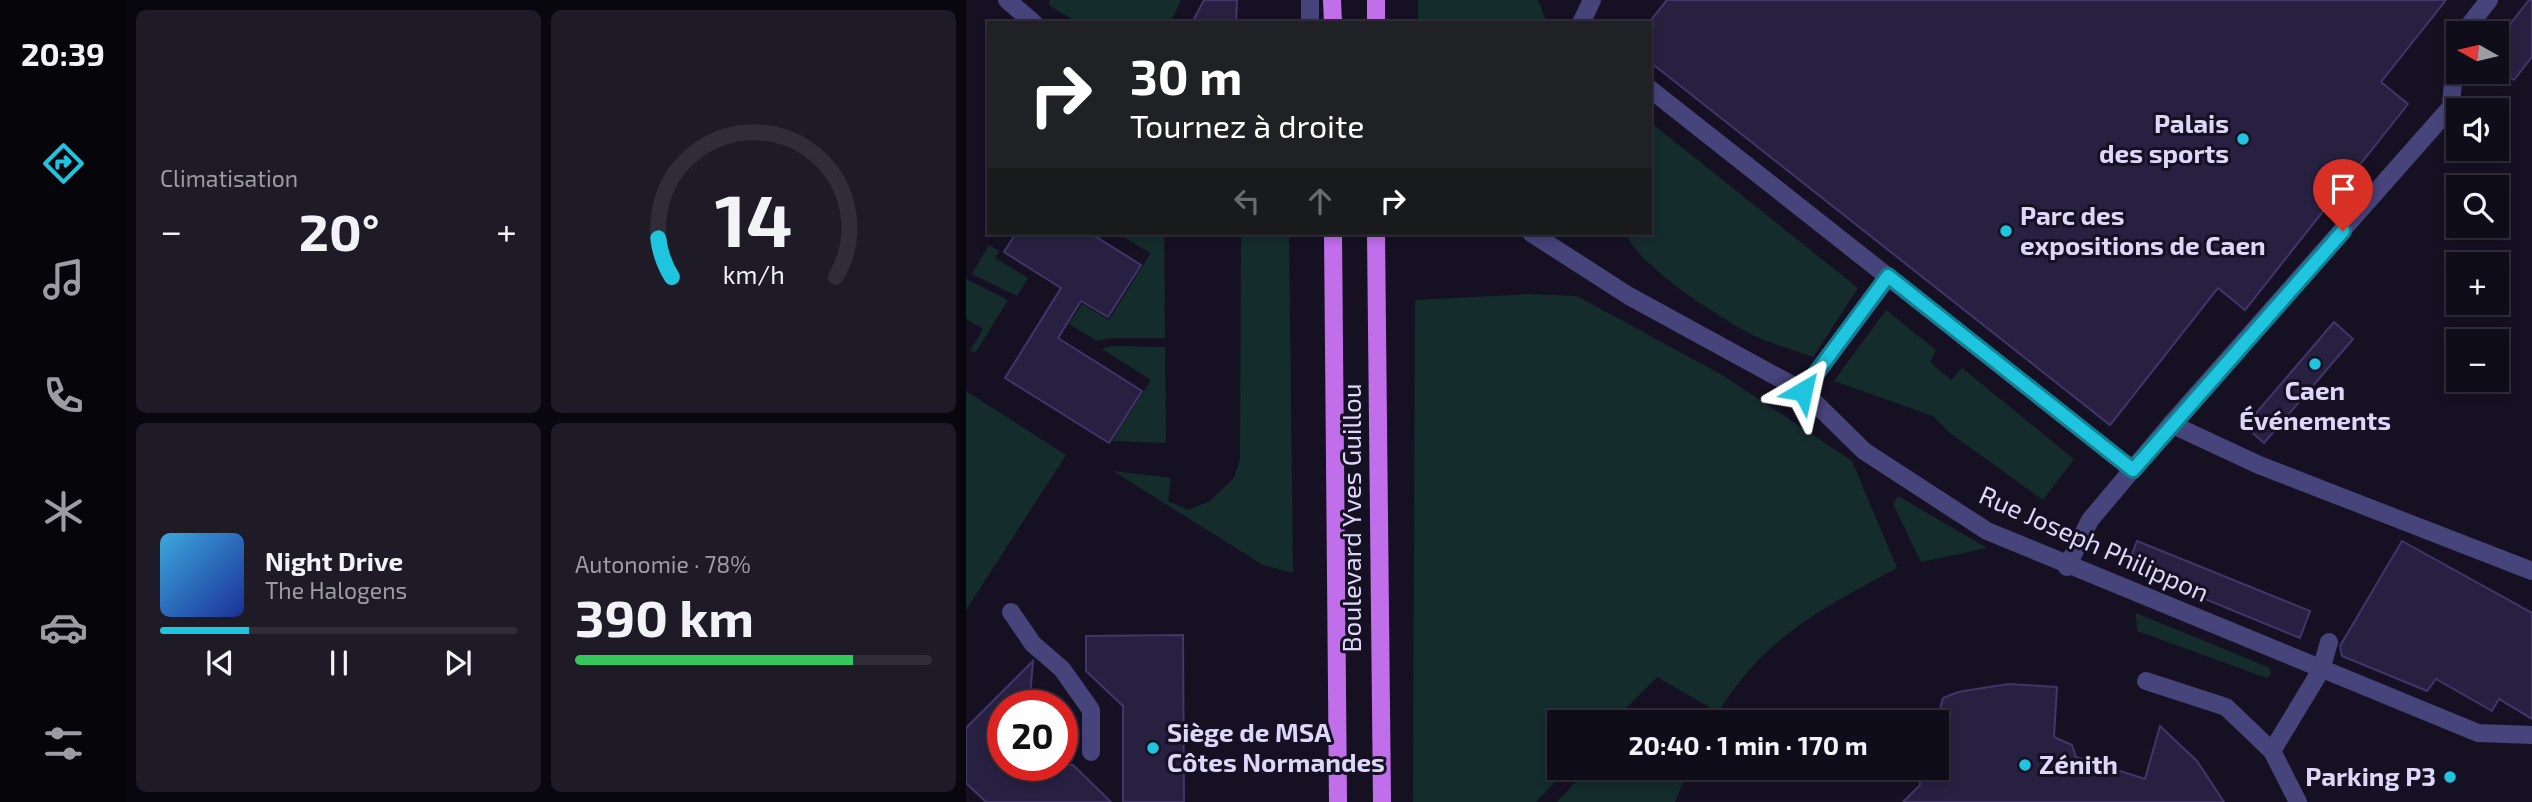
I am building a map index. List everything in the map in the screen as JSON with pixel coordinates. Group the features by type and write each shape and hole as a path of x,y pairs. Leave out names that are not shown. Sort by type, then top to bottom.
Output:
{"main road":[{"path":"1332,0 1333,21"},
{"path":"1376,0 1376,21"},
{"name":"Boulevard Yves Guillou","path":"1333,235 1338,802"},
{"name":"Boulevard Yves Guillou","path":"1376,235 1382,802"}],"street":[{"path":"1007,0 1032,21"},
{"path":"1310,0 1310,21"},
{"path":"1582,21 1592,0"},
{"path":"2472,21 2489,0"},
{"path":"2067,567 2090,520 2451,107 2453,84"},
{"path":"1652,91 2133,470"},
{"name":"Rue Joseph Philippon","path":"1534,235 1629,296 1803,391 1864,451 1987,531 2067,567 2478,733 2532,736"},
{"path":"1803,391 1888,276"},
{"path":"2171,425 2259,465 2532,571"},
{"path":"1011,612 1033,644 1062,669 1091,710 1091,752"},
{"path":"2272,751 2321,670 2329,642"},
{"path":"2146,681 2226,708 2272,751 2298,802"}],"green space":[{"path":"1050,0 1181,0 1171,21 1075,21 1049,5"},
{"path":"1418,0 1538,0 1546,21 1418,21"},
{"path":"1652,124 1858,288 1813,357 1771,343 1733,324 1661,274 1633,246 1627,235 1652,235"},
{"path":"1164,235 1165,338 1112,338 1097,341 1069,324 1082,304 1109,320 1151,253 1123,237"},
{"path":"1241,235 1289,235 1293,573 1263,565 1113,471 1171,478 1168,501 1188,510 1210,501 1234,478 1240,459"},
{"path":"989,245 999,251 995,258 1028,278 1017,296 972,274"},
{"path":"966,279 1008,300 976,352 970,351 983,329 966,319"},
{"path":"1529,294 1577,296 1724,376 1852,461 1897,568 1797,627 1756,663 1719,710 1715,710 1657,677 1624,710 1547,710 1547,780 1557,780 1536,802 1413,802 1415,300"},
{"path":"1886,310 1936,350 1930,362 1951,380 1962,368 2074,459 2043,500 1950,433 1933,416 1834,381"},
{"path":"1112,346 1165,347 1166,443 1112,441 1151,380 1102,349"},
{"path":"966,391 1066,455 966,610"},
{"path":"1898,496 1987,548 1921,562 1893,504"},
{"path":"2136,613 2270,668 2271,674 2267,678 2137,631"},
{"path":"1578,780 1684,780 1675,802 1557,802"}],"building":[{"path":"1204,0 1237,0 1236,21 1193,21"},
{"name":"Parc des expositions de Caen","path":"1667,0 2446,0 2381,82 2408,104 2245,310 2218,288 2110,425 1652,64 1650,21"},
{"path":"2529,0 2532,0 2532,57 2514,80 2510,77 2510,24"},
{"path":"1015,235 1093,235 1141,265 1108,317 1081,301 1058,338 1142,391 1109,443 1005,378 1061,288 1004,252"},
{"name":"Caen Événements","path":"2334,322 2353,339 2264,443 2245,426"},
{"path":"2137,541 2310,611 2300,638 2127,567"},
{"path":"2402,541 2532,613 2532,719 2499,699 2492,711 2436,679 2427,691 2342,656 2340,646"},
{"name":"Siège de MSA Côtes Normandes","path":"1183,635 1184,802 1123,802 1123,706 1086,671 1086,636"},
{"path":"1033,661 1031,690 1004,690"},
{"name":"Zénith","path":"2008,684 2057,687 2054,737 2072,745 2076,757 2145,779 2160,726 2197,761 2224,802 1903,802 1920,785 1920,780 1949,780 1949,710 1940,710 1943,698 1958,692"},
{"path":"987,707 987,781 1078,781 1078,770 1111,802 986,802 966,783 966,728"}],"place":[{"name":"Palais des sports","path":"2243,139"},
{"name":"Parc des expositions de Caen","path":"2006,231"},
{"name":"Caen Événements","path":"2315,364"},
{"name":"Siège de MSA Côtes Normandes","path":"1153,748"},
{"name":"Zénith","path":"2025,765"},
{"name":"Parking P3","path":"2450,777"}],"route":[{"path":"1803,391 1888,276 2133,470 2343,231"}]}
